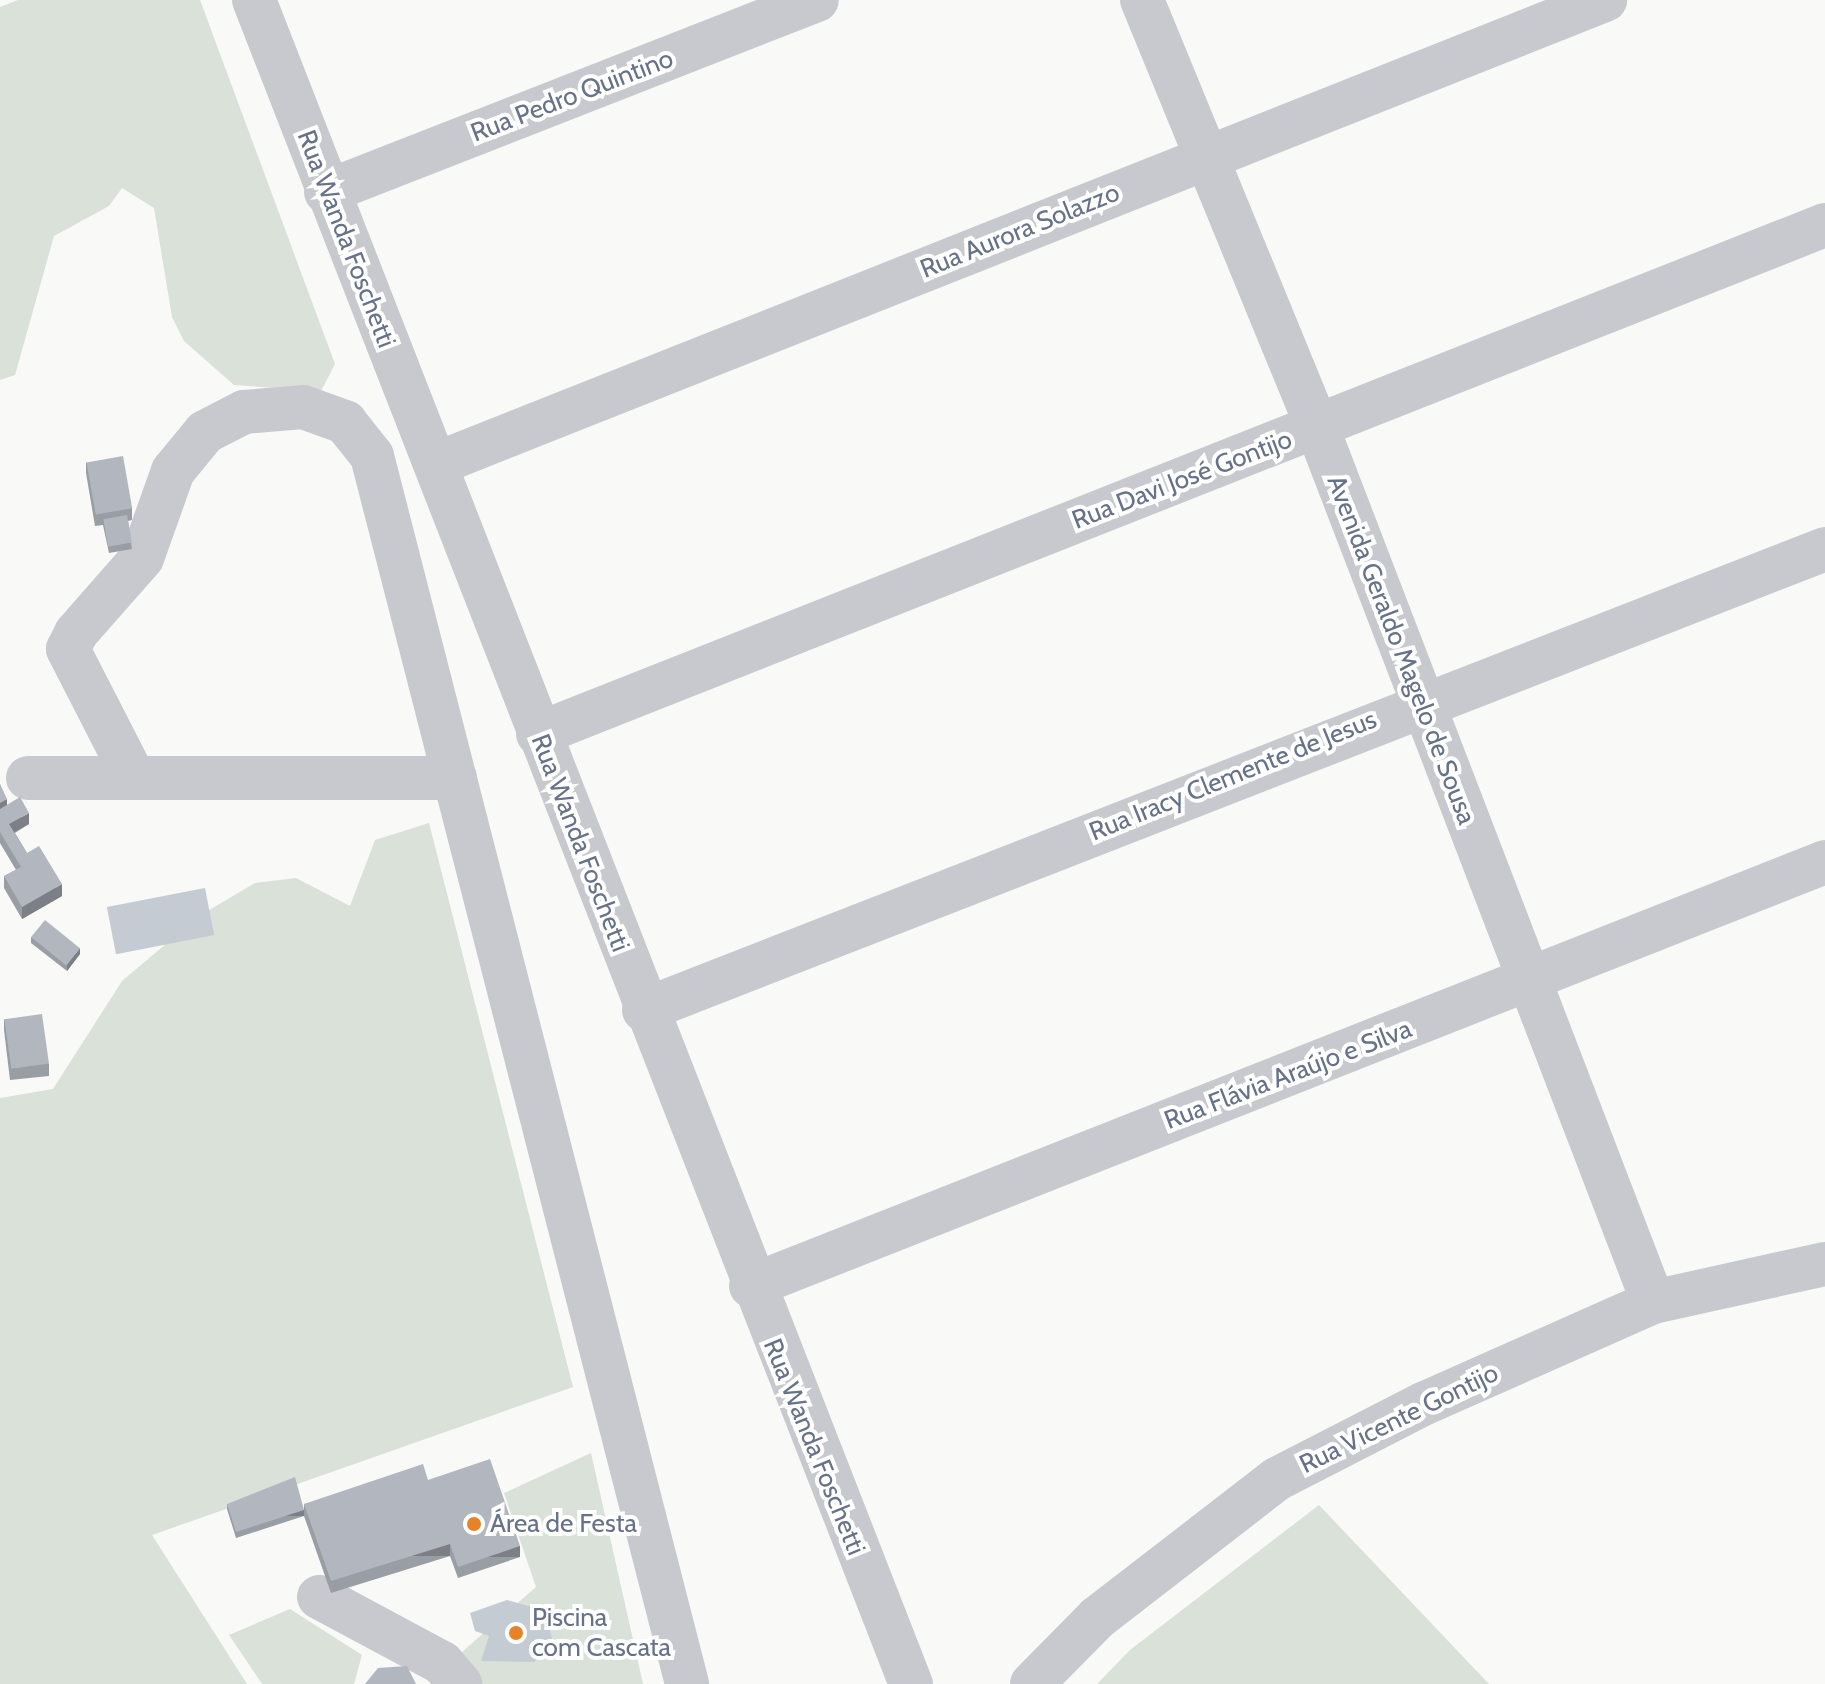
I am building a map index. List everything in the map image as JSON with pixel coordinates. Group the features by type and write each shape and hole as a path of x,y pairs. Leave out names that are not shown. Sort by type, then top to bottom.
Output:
{"street":[{"name":"Rua Wanda Foschetti","path":"254,0 326,192 436,464 751,1286 911,1684"},
{"name":"Rua Pedro Quintino","path":"326,192 817,0"},
{"name":"Avenida Geraldo Magelo de Sousa","path":"1142,0 1317,427 1419,702 1653,1302"},
{"name":"Rua Aurora Solazzo","path":"436,464 1605,0"},
{"name":"Rua Davi José Gontijo","path":"538,734 1825,225"},
{"path":"134,778 68,649 142,558 173,471 205,432 244,412 303,407 345,422 372,456 687,1684"},
{"name":"Rua Iracy Clemente de Jesus","path":"644,1010 1419,702 1825,549"},
{"path":"28,778 455,778"},
{"name":"Rua Flávia Araújo e Silva","path":"751,1286 1825,862"},
{"name":"Rua Vicente Gontijo","path":"1032,1684 1097,1618 1277,1479 1423,1404 1653,1302 1825,1264"},
{"path":"319,1597 442,1663 460,1684"}],"shaded area":[{"path":"18,0 200,0 335,364 321,391 234,385 184,341 172,317 154,208 122,188 109,206 54,236 15,375 0,380 0,7"},
{"path":"429,823 573,1387 152,1535 247,1684 0,1684 0,1098 53,1089 122,981 199,916 255,883 296,878 350,906 375,840"},
{"path":"205,888 214,935 116,954 107,907"},
{"path":"591,1453 643,1684 443,1684 437,1674 536,1587 504,1493"},
{"path":"1319,1505 1489,1684 1097,1684 1130,1650"},
{"name":"Piscina com Cascata","path":"507,1600 532,1607 550,1630 553,1644 534,1662 481,1661 489,1636 475,1631 470,1613"},
{"path":"290,1609 362,1655 354,1684 262,1684 229,1635"}],"building":[{"path":"123,456 132,508 96,515 87,462"},
{"path":"127,515 132,543 108,547 103,519"},
{"path":"0,784 7,799 0,803"},
{"path":"20,797 29,813 9,824 27,853 39,846 62,884 22,907 4,876 21,867 0,832 0,809"},
{"path":"45,920 80,948 66,965 31,937"},
{"path":"42,1014 49,1064 11,1069 4,1019"},
{"path":"490,1459 520,1546 458,1567 450,1544 331,1581 304,1504 423,1464 428,1480"},
{"path":"295,1477 304,1510 236,1532 227,1504"},
{"path":"407,1666 416,1684 365,1684 378,1668"}],"place":[{"name":"Área de Festa","path":"474,1524"},
{"name":"Piscina com Cascata","path":"516,1633"}]}
